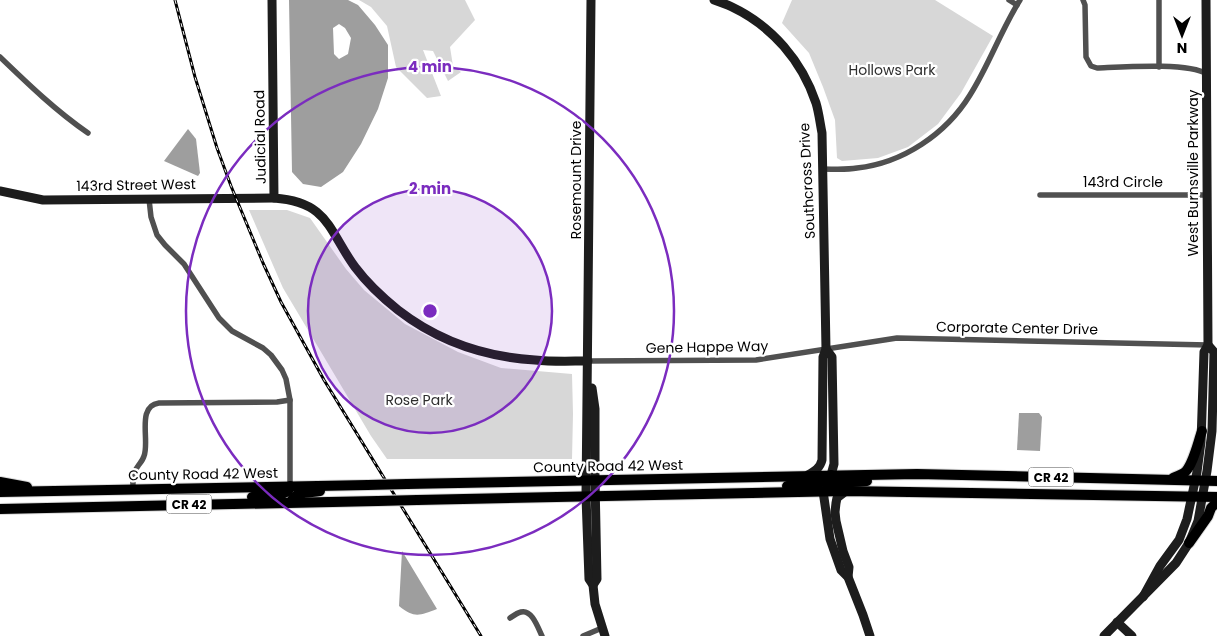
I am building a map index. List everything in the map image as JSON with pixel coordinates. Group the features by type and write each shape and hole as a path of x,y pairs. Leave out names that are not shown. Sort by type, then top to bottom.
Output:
{"highway":[{"path":"1168,480 1183,474 1192,462 1202,431"},
{"path":"823,492 838,483 918,474"},
{"name":"County Road 42 West","path":"0,492 918,474 1217,481"},
{"path":"752,493 778,486 818,484 827,480 831,475"},
{"path":"0,482 53,491"},
{"path":"291,502 292,498 296,495 368,485"},
{"path":"181,505 280,495 288,491 290,486"},
{"name":"CR 42","path":"3,510 291,502 846,491 1217,497"},
{"path":"1189,543 1208,516 1211,508 1217,504"}],"street":[{"name":"Judicial Road","path":"272,0 274,198 292,200 307,205 321,214 355,267 372,286 398,310 426,329 467,348 497,356 537,361 588,361"},
{"name":"Rosemount Drive","path":"591,0 588,361 591,480"},
{"name":"Southcross Drive","path":"714,0 732,6 760,23 784,46 803,73 816,104 822,133 826,349 823,357 822,460 817,470 808,475"},
{"path":"822,170 858,168 886,162 914,149 939,132 956,115 970,95 1018,3 1009,0"},
{"path":"1083,0 1085,5 1086,57 1091,66 1097,68 1182,67 1198,69 1207,74"},
{"path":"1159,0 1159,67"},
{"name":"West Burnsville Parkway","path":"1200,481 1204,352 1208,345 1212,290 1207,195 1206,0"},
{"path":"0,57 68,119 88,133"},
{"name":"143rd Street West","path":"0,191 43,200 274,198"},
{"name":"143rd Circle","path":"1040,195 1207,195"},
{"path":"149,199 151,217 160,240 184,264 214,311 225,325 239,336 263,348 277,363 286,379 290,400 290,486"},
{"name":"Corporate Center Drive","path":"826,349 897,338 1208,345"},
{"name":"West Burnsville Parkway","path":"1200,481 1212,431 1214,352 1208,345"},
{"name":"Gene Happe Way","path":"588,361 756,360 826,349"},
{"name":"Southcross Drive","path":"826,349 832,357 834,464 831,475"},
{"path":"133,489 134,473 145,455 146,414 153,404 277,402 290,400"},
{"path":"583,636 603,632 595,604 593,585 589,579 591,480"},
{"path":"1143,597 1160,566 1179,540 1197,496 1200,481"},
{"path":"846,491 837,498 836,512 841,544 849,567 848,577"},
{"path":"823,492 830,539 841,570 848,577 870,636"},
{"path":"1104,636 1176,563 1189,543 1198,521 1197,496"},
{"path":"510,618 519,612 528,612 542,636"},
{"path":"1117,622 1132,636"}],"green space":[{"path":"359,0 465,0 475,20 450,47 453,66 461,72 448,81 433,51 423,50 441,96 427,98 396,67 387,26 371,7"},
{"name":"Hollows Park","path":"792,0 935,0 993,36 961,93 938,124 908,147 878,158 842,161 837,158 835,120 809,53 782,23"},
{"name":"Rose Park","path":"249,210 287,210 310,218 346,269 364,290 405,324 458,352 501,368 572,374 572,459 387,459 371,436 283,288"}],"shaded area":[{"path":"289,0 348,0 358,5 375,25 388,45 388,78 378,109 361,144 343,172 321,187 303,184 292,172","holes":["339,24 345,28 351,38 348,54 339,59 334,54 333,28"]},
{"path":"188,129 196,139 200,173 198,176 164,161"},
{"path":"1019,413 1039,413 1042,417 1040,451 1017,450"},
{"path":"402,551 437,609 418,615 409,613 399,606"}],"railway":[{"path":"175,0 195,77 217,148 231,186 281,302 324,380 481,636"}]}
